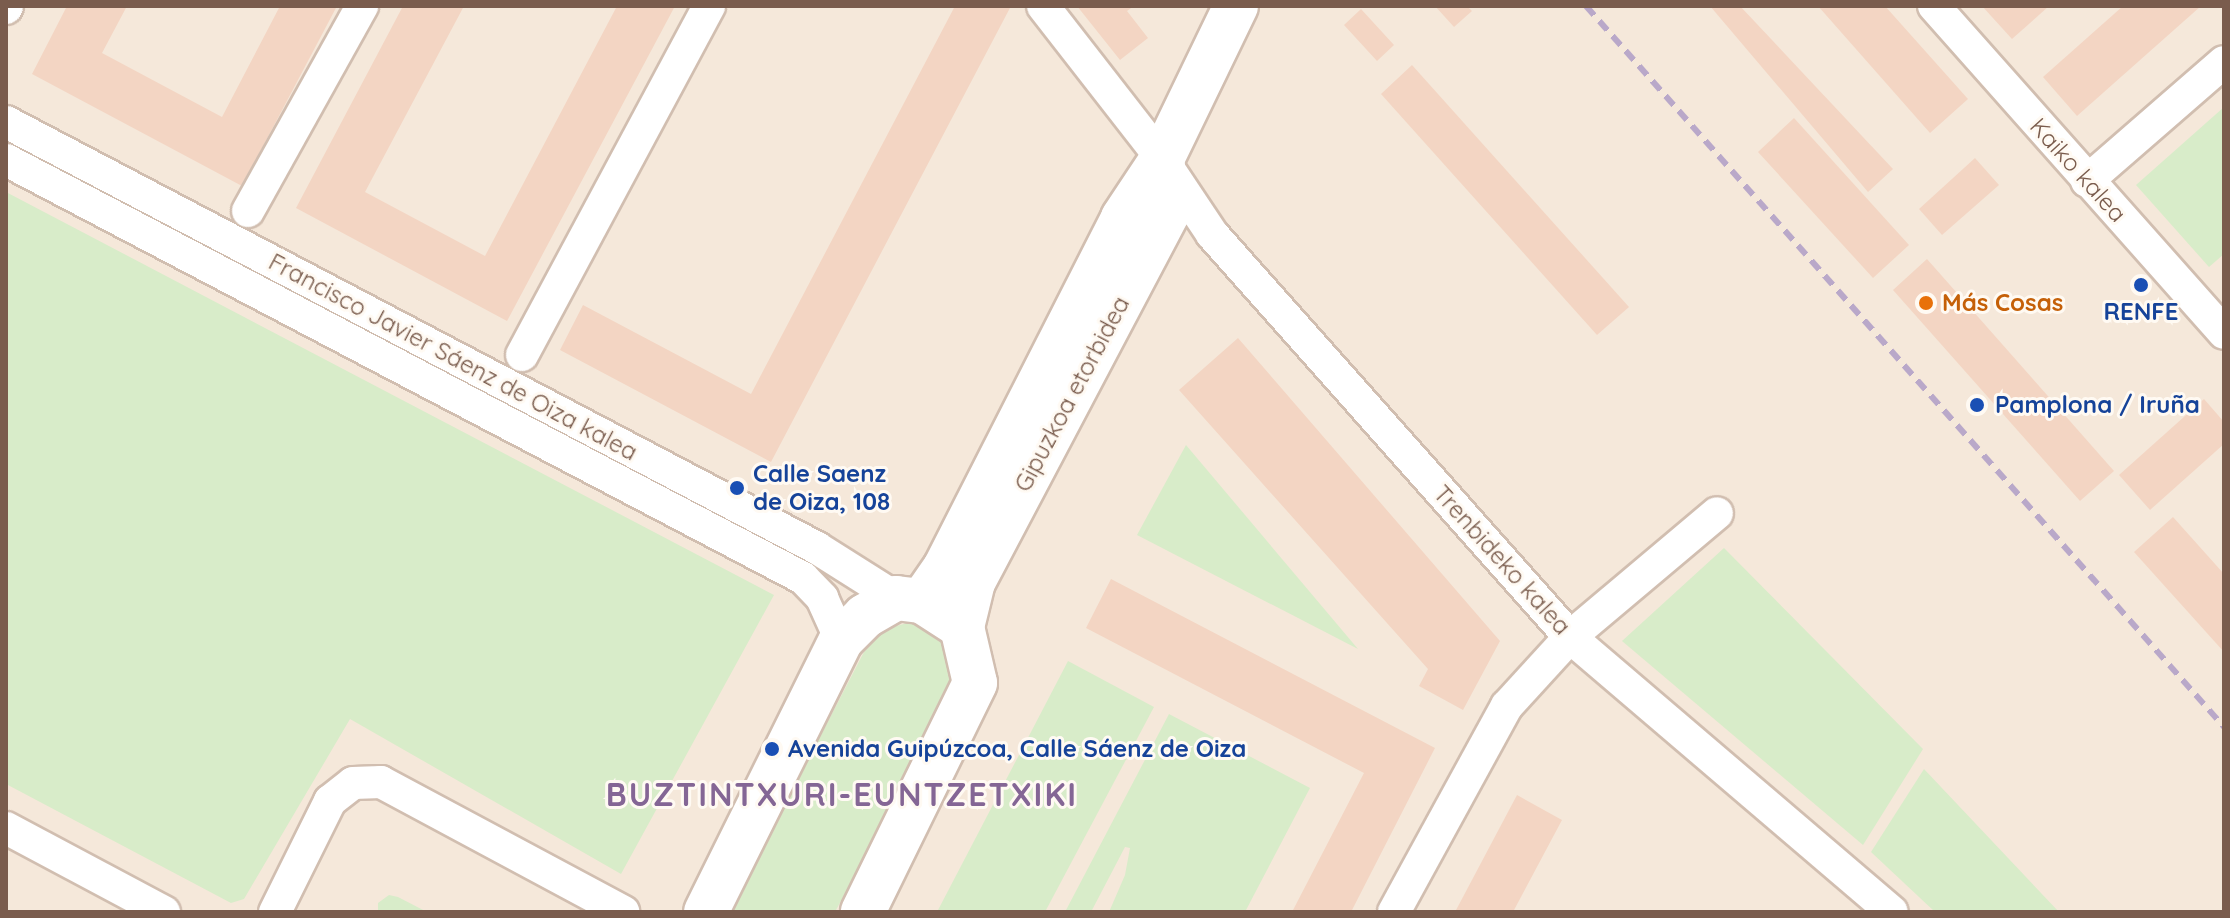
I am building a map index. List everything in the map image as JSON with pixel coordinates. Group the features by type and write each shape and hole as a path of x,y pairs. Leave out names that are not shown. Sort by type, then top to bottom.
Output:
{"main road":[{"name":"Gipuzkoa etorbidea","path":"909,599 945,568 1123,218 1162,159 1236,6"},
{"name":"Gipuzkoa etorbidea","path":"962,627 973,582 1169,211 1162,159"},
{"path":"706,912 841,640 865,616 909,599 962,627 975,683 863,912"}],"street":[{"path":"248,211 362,6"},
{"path":"522,355 709,6"},
{"name":"Trenbideko kalea","path":"1043,6 1162,159 1212,234 1570,637 1892,912"},
{"name":"Kaiko kalea","path":"1934,6 2087,181 2219,317"},
{"path":"2087,181 2224,62"},
{"name":"Francisco Javier Sáenz de Oiza kalea","path":"6,122 909,599"},
{"name":"Francisco Javier Sáenz de Oiza kalea","path":"6,160 803,578 822,598 841,640"},
{"path":"1394,912 1507,706 1570,637 1717,513"},
{"path":"275,912 330,801 353,783 381,782 623,912"},
{"path":"6,828 164,912"}],"shaded area":[{"path":"6,6 2224,6 2224,912 6,912"}],"green space":[{"path":"2224,107 2224,254 2209,267 2136,185"},
{"path":"6,192 774,595 621,874 350,719 244,899 231,903 6,784"},
{"path":"1186,445 1358,649 1137,535"},
{"path":"1724,548 1923,749 1863,845 1622,641"},
{"path":"911,622 928,627 951,647 956,674 941,713 835,912 729,912 864,652 885,629"},
{"path":"1068,661 1154,707 1045,912 937,912"},
{"path":"1169,714 1310,788 1245,912 1109,912 1125,875 1130,848 1125,847 1091,912 1065,912"},
{"path":"1924,769 2059,912 1935,912 1871,852"},
{"path":"389,895 427,912 378,912 378,903"}],"building":[{"path":"67,6 127,6 102,53 222,117 280,6 337,6 242,186 32,74"},
{"path":"403,6 464,6 365,192 485,256 617,6 675,6 507,321 296,208"},
{"path":"955,6 1011,6 771,462 560,350 583,305 751,394"},
{"path":"1077,6 1134,6 1127,11 1148,38 1120,60"},
{"path":"1435,6 1467,6 1472,11 1454,27"},
{"path":"1710,6 1740,6 1893,169 1868,192"},
{"path":"1818,6 1885,6 1968,99 1930,133"},
{"path":"1982,6 2049,6 2012,39"},
{"path":"2123,6 2201,6 2077,116 2043,77"},
{"path":"1361,9 1394,45 1377,61 1344,25"},
{"path":"1412,65 1629,307 1597,335 1381,94"},
{"path":"1794,118 1909,245 1873,278 1758,152"},
{"path":"1975,158 1999,185 1942,235 1919,209"},
{"name":"Pamplona / Iruña","path":"1927,259 2114,471 2080,501 1893,290"},
{"path":"1238,338 1500,641 1463,710 1419,686 1428,669 1179,390"},
{"path":"2204,399 2224,422 2224,444 2150,510 2119,475"},
{"path":"2173,517 2224,574 2224,652 2134,552"},
{"path":"1111,579 1435,748 1351,912 1292,912 1364,773 1086,628"},
{"path":"1517,795 1562,820 1513,912 1455,912"}],"railway":[{"path":"1586,6 2224,727"}],"place":[{"name":"RENFE","path":"2141,285"},
{"name":"Más Cosas","path":"1926,303"},
{"name":"Pamplona / Iruña","path":"1977,405"},
{"name":"Calle Saenz de Oiza, 108","path":"737,488"},
{"name":"Avenida Guipúzcoa, Calle Sáenz de Oiza","path":"772,749"}],"district":[{"name":"BUZTINTXURI-EUNTZETXIKI","path":"842,794"}]}
